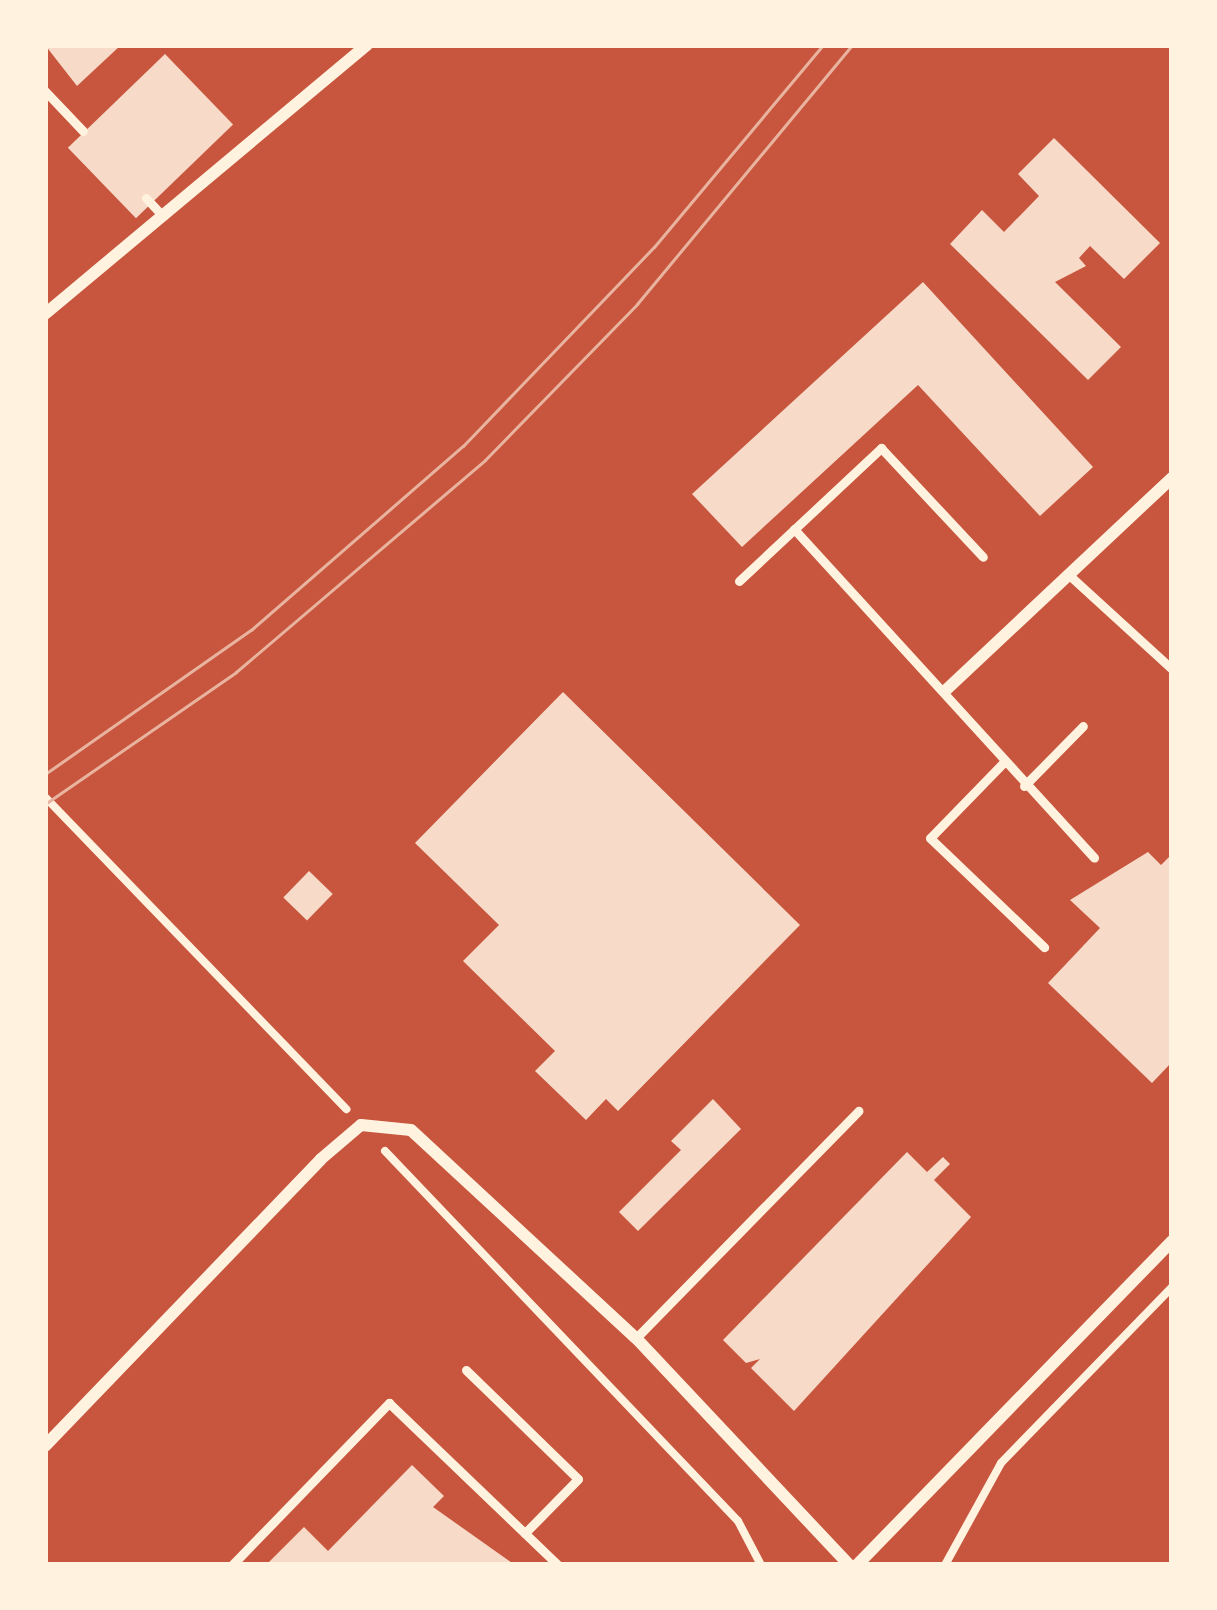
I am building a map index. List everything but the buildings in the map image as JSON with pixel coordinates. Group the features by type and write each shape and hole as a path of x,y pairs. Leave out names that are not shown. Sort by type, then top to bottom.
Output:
{"street":[{"path":"45,314 367,45"},
{"path":"946,690 1172,478"},
{"path":"45,1446 361,1125 410,1130 452,1157 636,1338 853,1565 1172,1241"}],"lane":[{"path":"45,91 83,131"},
{"path":"146,198 163,216"},
{"path":"739,580 881,448 983,557"},
{"path":"794,530 946,690 1002,764 1094,857"},
{"path":"1069,575 1172,669"},
{"path":"1024,786 1083,726"},
{"path":"1002,764 930,838 1043,947"},
{"path":"636,1338 858,1111"},
{"path":"466,1370 578,1479 525,1533"},
{"path":"232,1565 389,1403 558,1565"}],"path":[{"path":"45,797 738,1522 761,1565"},
{"path":"945,1565 1001,1463 1172,1287"}],"tram line":[{"path":"45,774 251,630 463,446 654,247 823,45"},
{"path":"45,804 236,672 485,460 637,304 852,45"}]}
